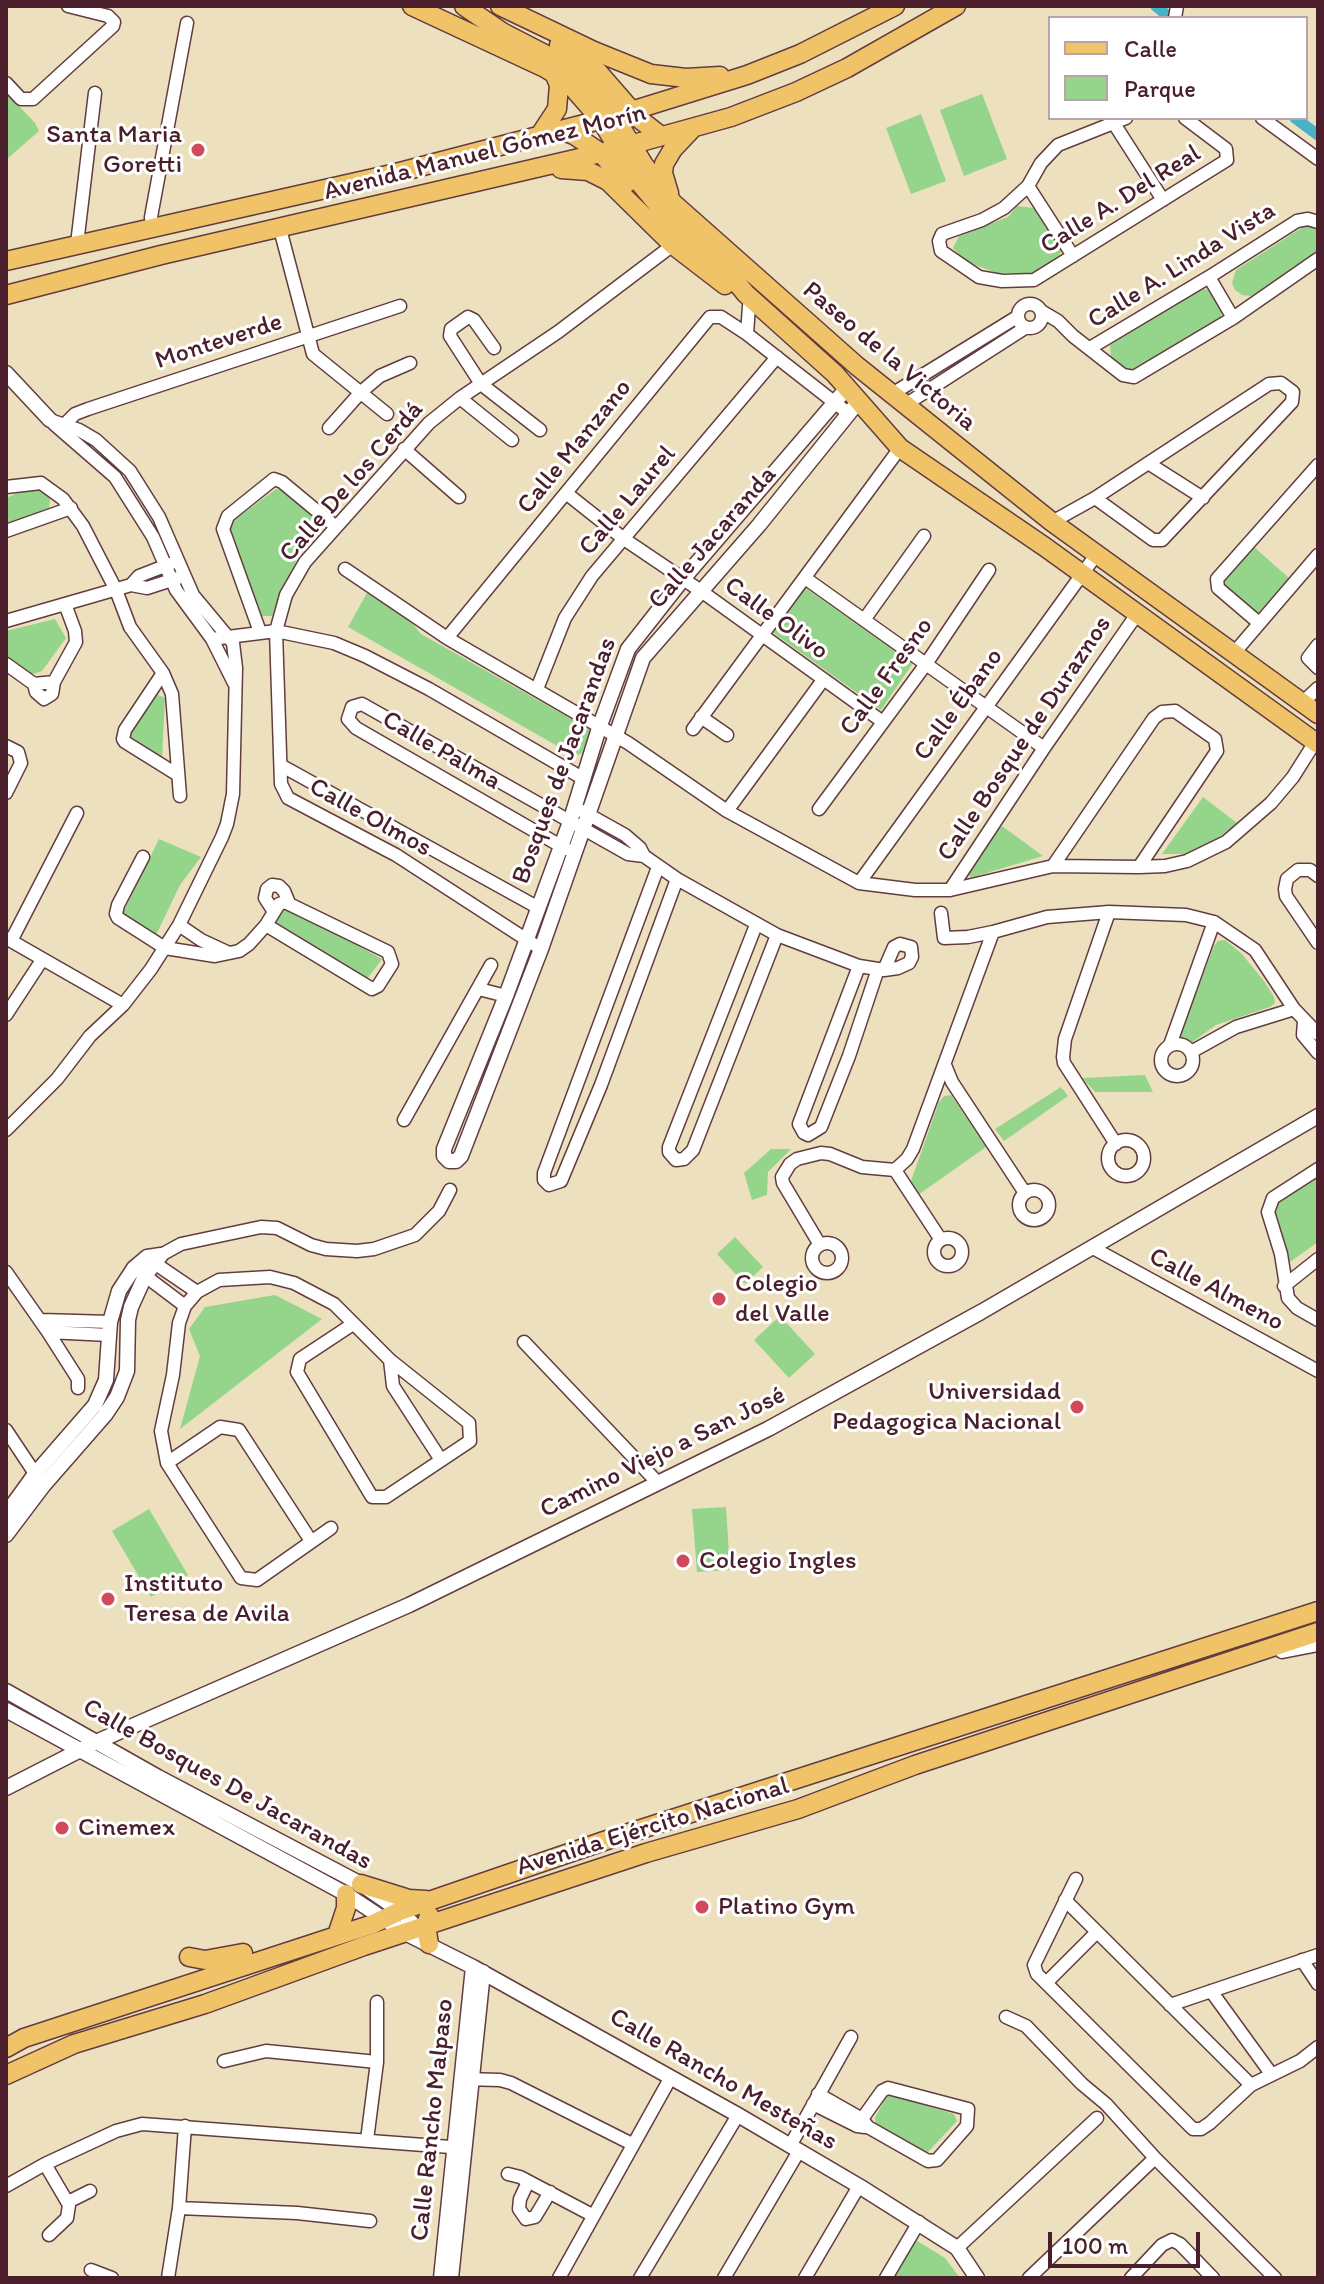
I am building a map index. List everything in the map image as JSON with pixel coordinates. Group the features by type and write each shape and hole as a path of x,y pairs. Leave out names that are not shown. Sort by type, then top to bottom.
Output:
{"main road":[{"path":"412,6 554,73 616,116 661,136"},
{"path":"447,6 467,9 524,29 570,52 604,79 616,116 617,149 645,206 695,252 732,277 746,294 821,362 847,401 900,448 1083,574 1316,743"},
{"path":"500,6 594,51 651,74 686,78 747,75"},
{"name":"Avenida Manuel Gómez Morín","path":"6,261 244,209 616,116 747,75 839,36 895,6"},
{"name":"Avenida Manuel Gómez Morín","path":"6,295 161,255 617,149 731,117 847,68 956,6"},
{"path":"839,36 833,54 835,60 847,68"},
{"path":"800,54 813,64 804,88"},
{"path":"540,135 557,109 559,85 554,73"},
{"path":"673,203 664,182 664,164 673,149 694,127"},
{"path":"560,130 617,149"},
{"name":"Paseo de la Victoria","path":"617,149 777,297 1026,503 1313,709"},
{"path":"531,170 578,169 597,174 608,181 673,245 749,306 796,351 821,362"},
{"path":"280,229 279,215 290,197"},
{"path":"244,209 252,219 249,236"},
{"path":"732,277 748,281 777,297"},
{"path":"1011,523 1026,503"},
{"name":"Avenida Ejército Nacional","path":"6,2048 24,2038 337,1935 604,1841 1318,1611"},
{"name":"Avenida Ejército Nacional","path":"6,2075 74,2044 205,2004 306,1967 420,1933 684,1841 798,1809 915,1765 1318,1632"},
{"path":"969,1748 973,1739 1010,1710"},
{"path":"915,1765 947,1749 951,1739 948,1730"},
{"path":"420,1933 433,1910 483,1884"},
{"path":"337,1935 354,1889 433,1900"},
{"path":"306,1967 371,1938 386,1917"},
{"path":"189,1957 205,1960 253,1952 273,1955"},
{"path":"6,2061 24,2047 24,2038"}],"street":[{"path":"6,83 21,99 33,99 111,31 114,22 108,16 68,6"},
{"path":"152,228 151,217 187,23"},
{"path":"77,244 95,93"},
{"path":"1030,315 1029,280 1002,281 979,277 941,251 939,241 946,230 995,214 1028,186 1041,163 1058,145 1120,120 1163,200"},
{"name":"Calle A. Del Real","path":"1029,280 1223,163 1229,155 1226,149 1188,120"},
{"path":"1265,120 1318,159"},
{"path":"1028,186 1073,256"},
{"name":"Calle A. Linda Vista","path":"1090,348 1297,221 1308,219 1318,222"},
{"path":"280,229 313,354 387,414"},
{"name":"Calle De los Cerdá","path":"282,766 276,631 286,595 295,578 335,526 429,423 460,398 558,332 673,245"},
{"path":"1030,315 1073,336 1123,375 1134,377 1233,318 1318,259"},
{"path":"1209,277 1233,318"},
{"name":"Monteverde","path":"58,425 88,409 400,306"},
{"path":"747,334 749,306"},
{"path":"899,399 1030,315"},
{"path":"494,348 474,320 468,317 451,329 450,336 481,384 540,430"},
{"name":"Calle Manzano","path":"447,638 710,317 721,317 847,401"},
{"name":"Calle Laurel","path":"537,689 573,603 592,576 777,357"},
{"path":"329,428 380,376 410,363"},
{"path":"6,373 58,425 96,440 130,471 159,517 171,564 189,610 212,639 234,683"},
{"path":"1052,522 1095,498 1269,384 1281,383 1293,392 1292,402 1166,537 1153,540 1095,498"},
{"path":"460,398 512,440"},
{"name":"Bosques de Jacarandas","path":"449,1161 444,1156 444,1149 508,990 570,822 628,649 741,510 847,401"},
{"name":"Calle Jacaranda","path":"449,1161 456,1161 461,1156 541,949 587,823 613,736 643,658 759,525 847,401"},
{"path":"693,729 900,448"},
{"path":"404,449 459,497"},
{"path":"1148,463 1203,498"},
{"path":"1259,623 1218,588 1219,573 1318,465"},
{"path":"260,632 223,529 228,516 274,479 282,482 335,526"},
{"path":"6,487 41,483 55,491 71,508 116,590 130,627 163,673 172,694 180,796"},
{"name":"Calle Olivo","path":"566,493 624,539 883,722"},
{"path":"6,531 71,508"},
{"path":"741,510 759,525"},
{"path":"864,620 924,536"},
{"name":"Calle Ébano","path":"859,883 1096,555"},
{"path":"1234,653 1318,555"},
{"path":"131,585 139,576 171,564"},
{"path":"345,569 447,638 537,689 727,811 859,883 915,890 950,890 1053,866 1139,867 1187,861 1226,842 1271,803 1316,743"},
{"name":"Calle Fresno","path":"819,809 926,664 989,570"},
{"path":"6,621 131,585 147,588 178,578"},
{"path":"6,1130 57,1079 90,1036 120,1008 165,948 222,837 231,809 236,655 229,635 178,578"},
{"path":"805,578 1044,748"},
{"path":"6,664 39,686 54,682 76,642 65,604"},
{"name":"Calle Bosque de Duraznos","path":"950,890 1137,614"},
{"path":"212,639 276,631 314,637 365,656 429,689 584,779"},
{"path":"1318,645 1308,658 1318,668"},
{"path":"163,673 125,730 123,739 178,775"},
{"path":"727,811 823,680"},
{"path":"1313,709 1318,688"},
{"name":"Calle Palma","path":"576,854 356,728 349,721 349,713 355,705 362,704 570,822 587,823"},
{"path":"1053,866 1154,718 1162,712 1175,711 1215,739 1217,751 1139,867"},
{"path":"701,717 727,735"},
{"path":"6,746 18,752 21,763 6,793"},
{"path":"452,782 463,762"},
{"name":"Calle Olmos","path":"537,907 282,766 281,784 288,798 396,855 541,949"},
{"path":"575,807 587,823 628,854 644,856 756,925 859,966 881,969 821,1127 808,1135 799,1124 859,966"},
{"path":"77,813 9,940 79,982 94,987 120,1008"},
{"path":"396,855 407,833"},
{"path":"143,857 116,914 165,948 215,956 244,949 266,925 281,902 289,903 388,952 392,964 378,986 368,987 266,925"},
{"path":"658,867 544,1173 544,1180 549,1185 561,1181 601,1085 677,879"},
{"path":"1318,876 1310,870 1298,870 1287,879 1285,889 1286,896 1318,943"},
{"path":"274,912 265,898 267,889 272,885 284,891 289,903"},
{"path":"1109,912 1065,1039 1063,1057 1116,1144"},
{"path":"941,913 944,938 993,932 1047,917 1109,912 1186,915 1214,922 1255,950 1294,1009 1318,1034"},
{"path":"1170,1045 1184,1046 1191,1052 1193,1063 1187,1073 1171,1076 1160,1064 1162,1053 1170,1045 1214,922"},
{"path":"179,925 229,953"},
{"path":"756,925 669,1147 676,1160 684,1159 693,1150 777,935"},
{"path":"820,1245 782,1177 797,1159 821,1153 862,1167 895,1170 907,1159 993,932"},
{"path":"194,954 201,940"},
{"path":"6,1015 42,960"},
{"path":"404,1120 491,965"},
{"path":"618,979 639,986"},
{"path":"482,983 508,990 526,987"},
{"path":"1191,1052 1236,1027 1294,1009"},
{"path":"1304,1021 1303,1035 1318,1053"},
{"path":"710,1044 730,1052"},
{"path":"828,1050 849,1056"},
{"path":"480,1060 495,1066"},
{"path":"945,1065 952,1082 1025,1193"},
{"path":"580,1077 601,1085"},
{"name":"Camino Viejo a San José","path":"6,1788 96,1742 409,1605 802,1412 1093,1248 1318,1116"},
{"path":"1318,1169 1277,1194 1270,1202 1268,1212 1281,1254 1284,1286 1290,1303 1318,1320"},
{"path":"895,1170 941,1240"},
{"path":"6,1535 39,1480 102,1392 108,1370 109,1329 119,1291 154,1259 181,1244 261,1227 277,1228 326,1249 374,1249 415,1235 439,1211 450,1190"},
{"name":"Calle Almeno","path":"1093,1248 1318,1371"},
{"path":"154,1259 197,1292"},
{"path":"1284,1286 1318,1259"},
{"path":"6,1272 78,1379 78,1388"},
{"path":"140,1272 185,1306"},
{"path":"6,1514 105,1415 117,1397 127,1371 128,1320 140,1272"},
{"path":"331,1528 257,1580 241,1578 167,1463 161,1431 173,1375 179,1323 185,1306 197,1292 219,1280 270,1277 294,1283 334,1304 390,1360 469,1423 470,1441 386,1497 372,1497 297,1372 300,1359 353,1324"},
{"path":"41,1320 109,1329"},
{"path":"48,1332 109,1329"},
{"path":"524,1342 658,1483"},
{"path":"390,1360 393,1386 441,1460"},
{"path":"167,1463 220,1427 239,1430 311,1541"},
{"path":"6,1430 39,1480"},
{"path":"1258,1652 1318,1644"},
{"name":"Calle Bosques De Jacarandas","path":"6,1691 354,1889 386,1917 420,1933"},
{"name":"Calle Bosques De Jacarandas","path":"6,1710 354,1889"},
{"path":"48,1766 53,1750 51,1735"},
{"path":"1076,1879 1034,1965 1037,1974 1193,2129 1201,2129 1210,2123 1251,2085 1300,2061 1318,2047"},
{"path":"1065,1900 1251,2085"},
{"path":"1046,1983 1097,1932"},
{"name":"Calle Rancho Mesteñas","path":"420,1933 919,2222 957,2248 977,2278"},
{"path":"1170,2005 1318,1955"},
{"path":"1302,1960 1318,1984"},
{"name":"Calle Rancho Malpaso","path":"451,2278 478,1969"},
{"path":"1211,1991 1272,2075"},
{"path":"367,2140 377,2062 377,2002"},
{"path":"1006,2017 1026,2026 1275,2278"},
{"path":"724,2278 851,2037"},
{"path":"224,2061 266,2051 377,2062"},
{"path":"559,2278 671,2077"},
{"path":"466,2079 500,2080 524,2088 632,2144"},
{"path":"816,2099 923,2160 933,2161 967,2126 968,2109 888,2088 882,2091 862,2124"},
{"path":"640,2278 738,2115"},
{"path":"957,2248 1097,2118"},
{"path":"6,2186 45,2164 129,2126 142,2124 460,2148"},
{"path":"168,2278 179,2208 185,2126"},
{"name":"Calle Rancho Malpaso","path":"441,2278 460,2148"},
{"path":"1029,2278 1155,2158"},
{"path":"45,2164 68,2202 67,2218 49,2235"},
{"path":"508,2174 592,2215"},
{"path":"528,2182 519,2209 526,2219 535,2217 550,2192"},
{"path":"805,2278 859,2186"},
{"path":"68,2202 90,2191"},
{"path":"179,2208 297,2213 370,2221"},
{"path":"886,2278 919,2222"},
{"path":"1131,2278 1162,2245 1172,2240 1180,2244 1213,2278"},
{"path":"91,2270 112,2278"}],"green space":[{"path":"6,92 39,131 6,160"},
{"path":"982,94 1007,159 964,176 940,110"},
{"path":"921,114 946,181 911,194 886,128"},
{"path":"1017,206 1034,208 1062,250 1057,261 1035,273 997,273 967,262 953,248 959,236 1008,217"},
{"path":"1306,225 1318,230 1318,252 1251,296 1235,290 1232,283 1236,270"},
{"path":"1203,288 1211,291 1223,306 1221,317 1135,374 1123,369 1111,357 1110,345"},
{"path":"276,489 283,490 319,521 319,528 299,555 272,616 262,616 228,525"},
{"path":"24,490 41,491 50,499 49,508 6,524 6,498"},
{"path":"1254,547 1289,578 1258,613 1222,583"},
{"path":"804,587 913,663 881,710 772,632"},
{"path":"367,593 404,613 421,634 589,729 582,753 575,756 348,627"},
{"path":"55,619 66,638 42,671 30,675 6,656 6,631"},
{"path":"156,694 165,698 162,759 127,736"},
{"path":"1203,797 1237,823 1212,843 1185,854 1162,854"},
{"path":"1002,826 1043,856 973,877 964,875"},
{"path":"159,839 201,857 180,885 156,935 122,915"},
{"path":"282,903 382,959 367,979 272,923"},
{"path":"1225,940 1242,954 1264,981 1275,1003 1216,1025 1191,1043 1183,1041 1180,1035 1214,946 1218,941"},
{"path":"1145,1075 1153,1092 1095,1092 1082,1078"},
{"path":"1061,1087 1068,1096 1004,1141 995,1129"},
{"path":"951,1095 986,1147 918,1195 911,1181 939,1102 944,1096"},
{"path":"771,1149 791,1149 768,1172 767,1195 752,1200 744,1173"},
{"path":"1318,1175 1318,1242 1290,1262 1272,1207"},
{"path":"735,1237 763,1267 745,1284 717,1254"},
{"path":"275,1295 322,1319 180,1429 200,1356 189,1329 205,1307"},
{"path":"780,1316 815,1354 789,1378 754,1340"},
{"path":"726,1507 730,1570 697,1572 692,1509"},
{"path":"149,1509 188,1575 151,1597 112,1531"},
{"path":"891,2095 954,2114 957,2121 928,2152 923,2153 876,2126 875,2118 885,2098"},
{"path":"914,2239 945,2258 960,2278 888,2278"}],"waterway":[{"path":"1156,6 1168,16"},
{"path":"1298,120 1318,135"}],"place":[{"name":"Santa Maria Goretti","path":"198,150"},
{"name":"Colegio del Valle","path":"719,1299"},
{"name":"Universidad Pedagogica Nacional","path":"1077,1407"},
{"name":"Colegio Ingles","path":"683,1561"},
{"name":"Instituto Teresa de Avila","path":"108,1599"},
{"name":"Cinemex","path":"62,1828"},
{"name":"Platino Gym","path":"702,1907"}]}
